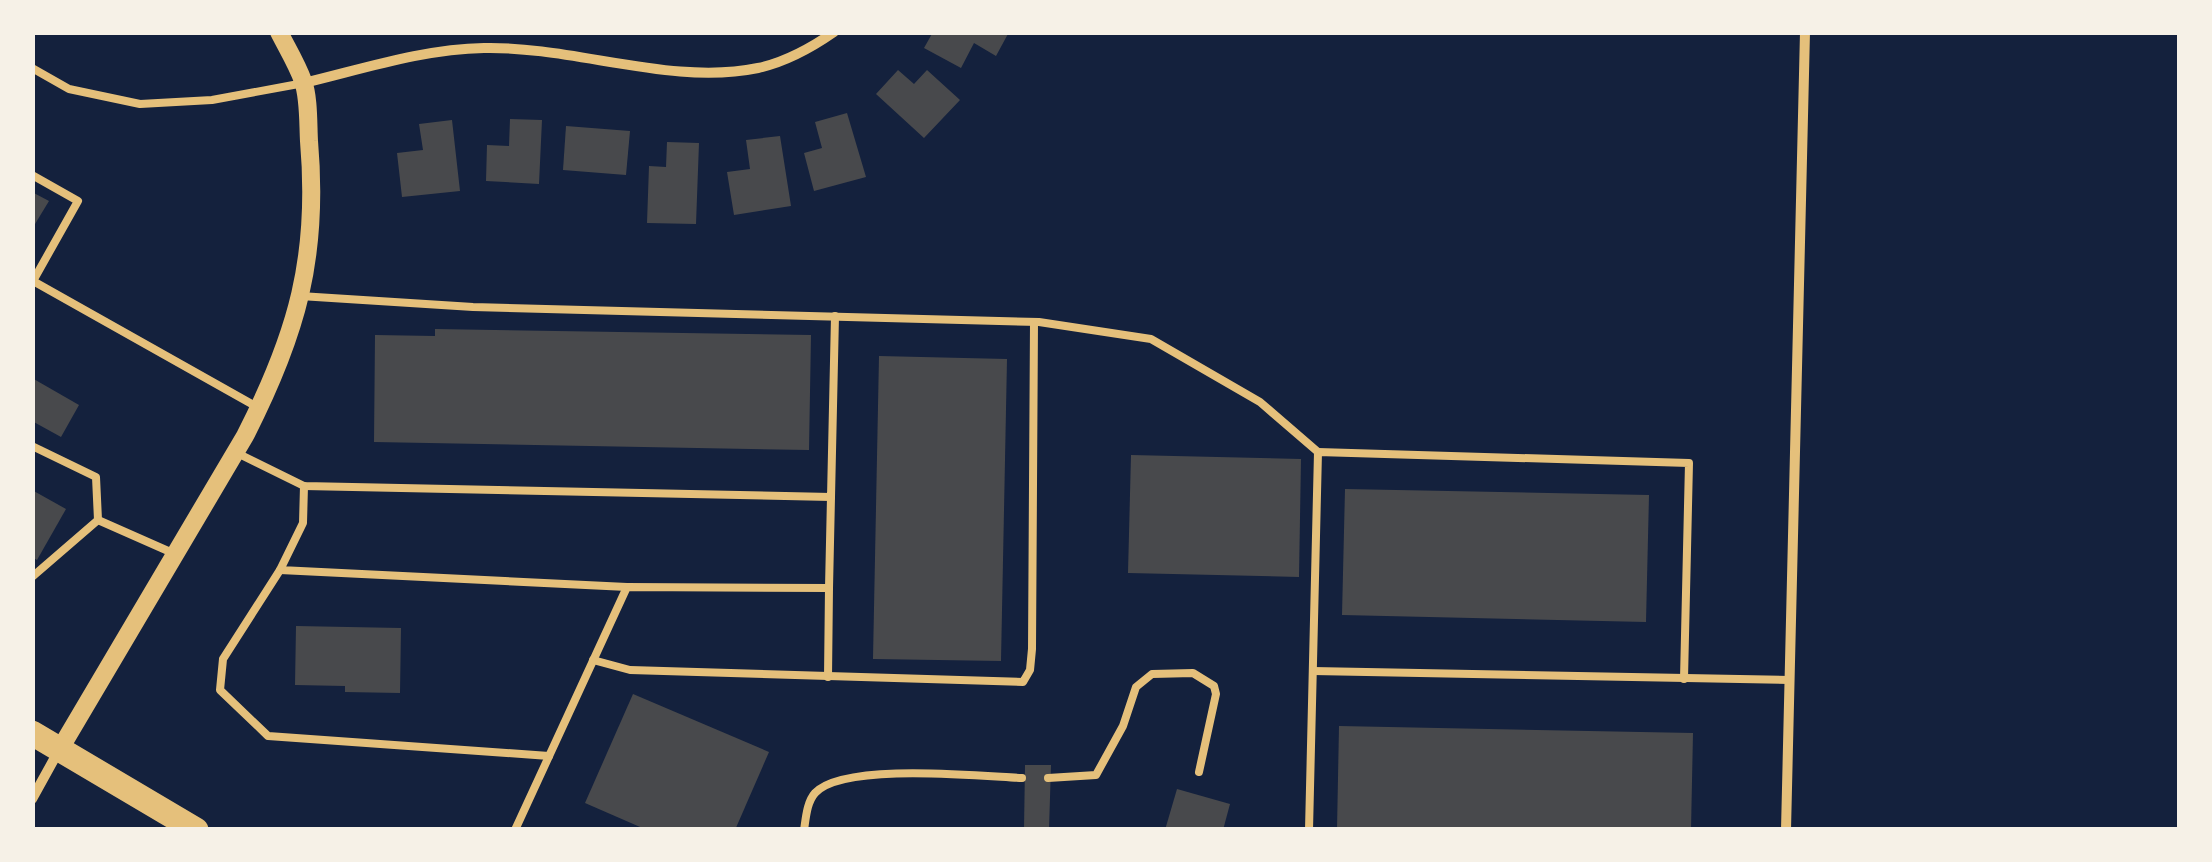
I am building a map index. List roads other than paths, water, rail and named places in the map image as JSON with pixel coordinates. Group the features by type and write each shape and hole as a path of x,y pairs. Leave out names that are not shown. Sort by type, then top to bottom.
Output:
{"main road":[{"path":"32,733 196,830"}],"street":[{"path":"32,799 235,452 259,408 296,320 308,264 312,203 304,83 279,32"},
{"path":"304,83 419,55 486,48 535,49 699,73 732,72 763,67 804,52 834,32"},
{"path":"1786,830 1804,32"}],"lane":[{"path":"32,68 69,89 140,104 212,100 304,83"},
{"path":"32,175 78,201 33,281 259,408"},
{"path":"300,296 472,307 1034,322 1151,338 1260,402 1318,452 1689,463 1684,678"},
{"path":"828,677 834,316"},
{"path":"593,660 630,670 1023,682 1030,670 1032,649 1034,322"},
{"path":"32,446 96,477 98,520"},
{"path":"235,452 304,486 830,497"},
{"path":"1309,830 1318,452"},
{"path":"304,486 303,522 280,570 223,659 220,690 268,736 549,756"},
{"path":"98,520 175,554"},
{"path":"32,576 98,520"},
{"path":"280,570 627,587 828,588"},
{"path":"515,830 627,587"},
{"path":"1313,671 1789,680"},
{"path":"1048,778 1096,775 1123,726 1136,687 1152,674 1194,673 1214,686 1216,694 1199,772"},
{"path":"804,830 808,805 816,791 856,776 1022,778"}]}
